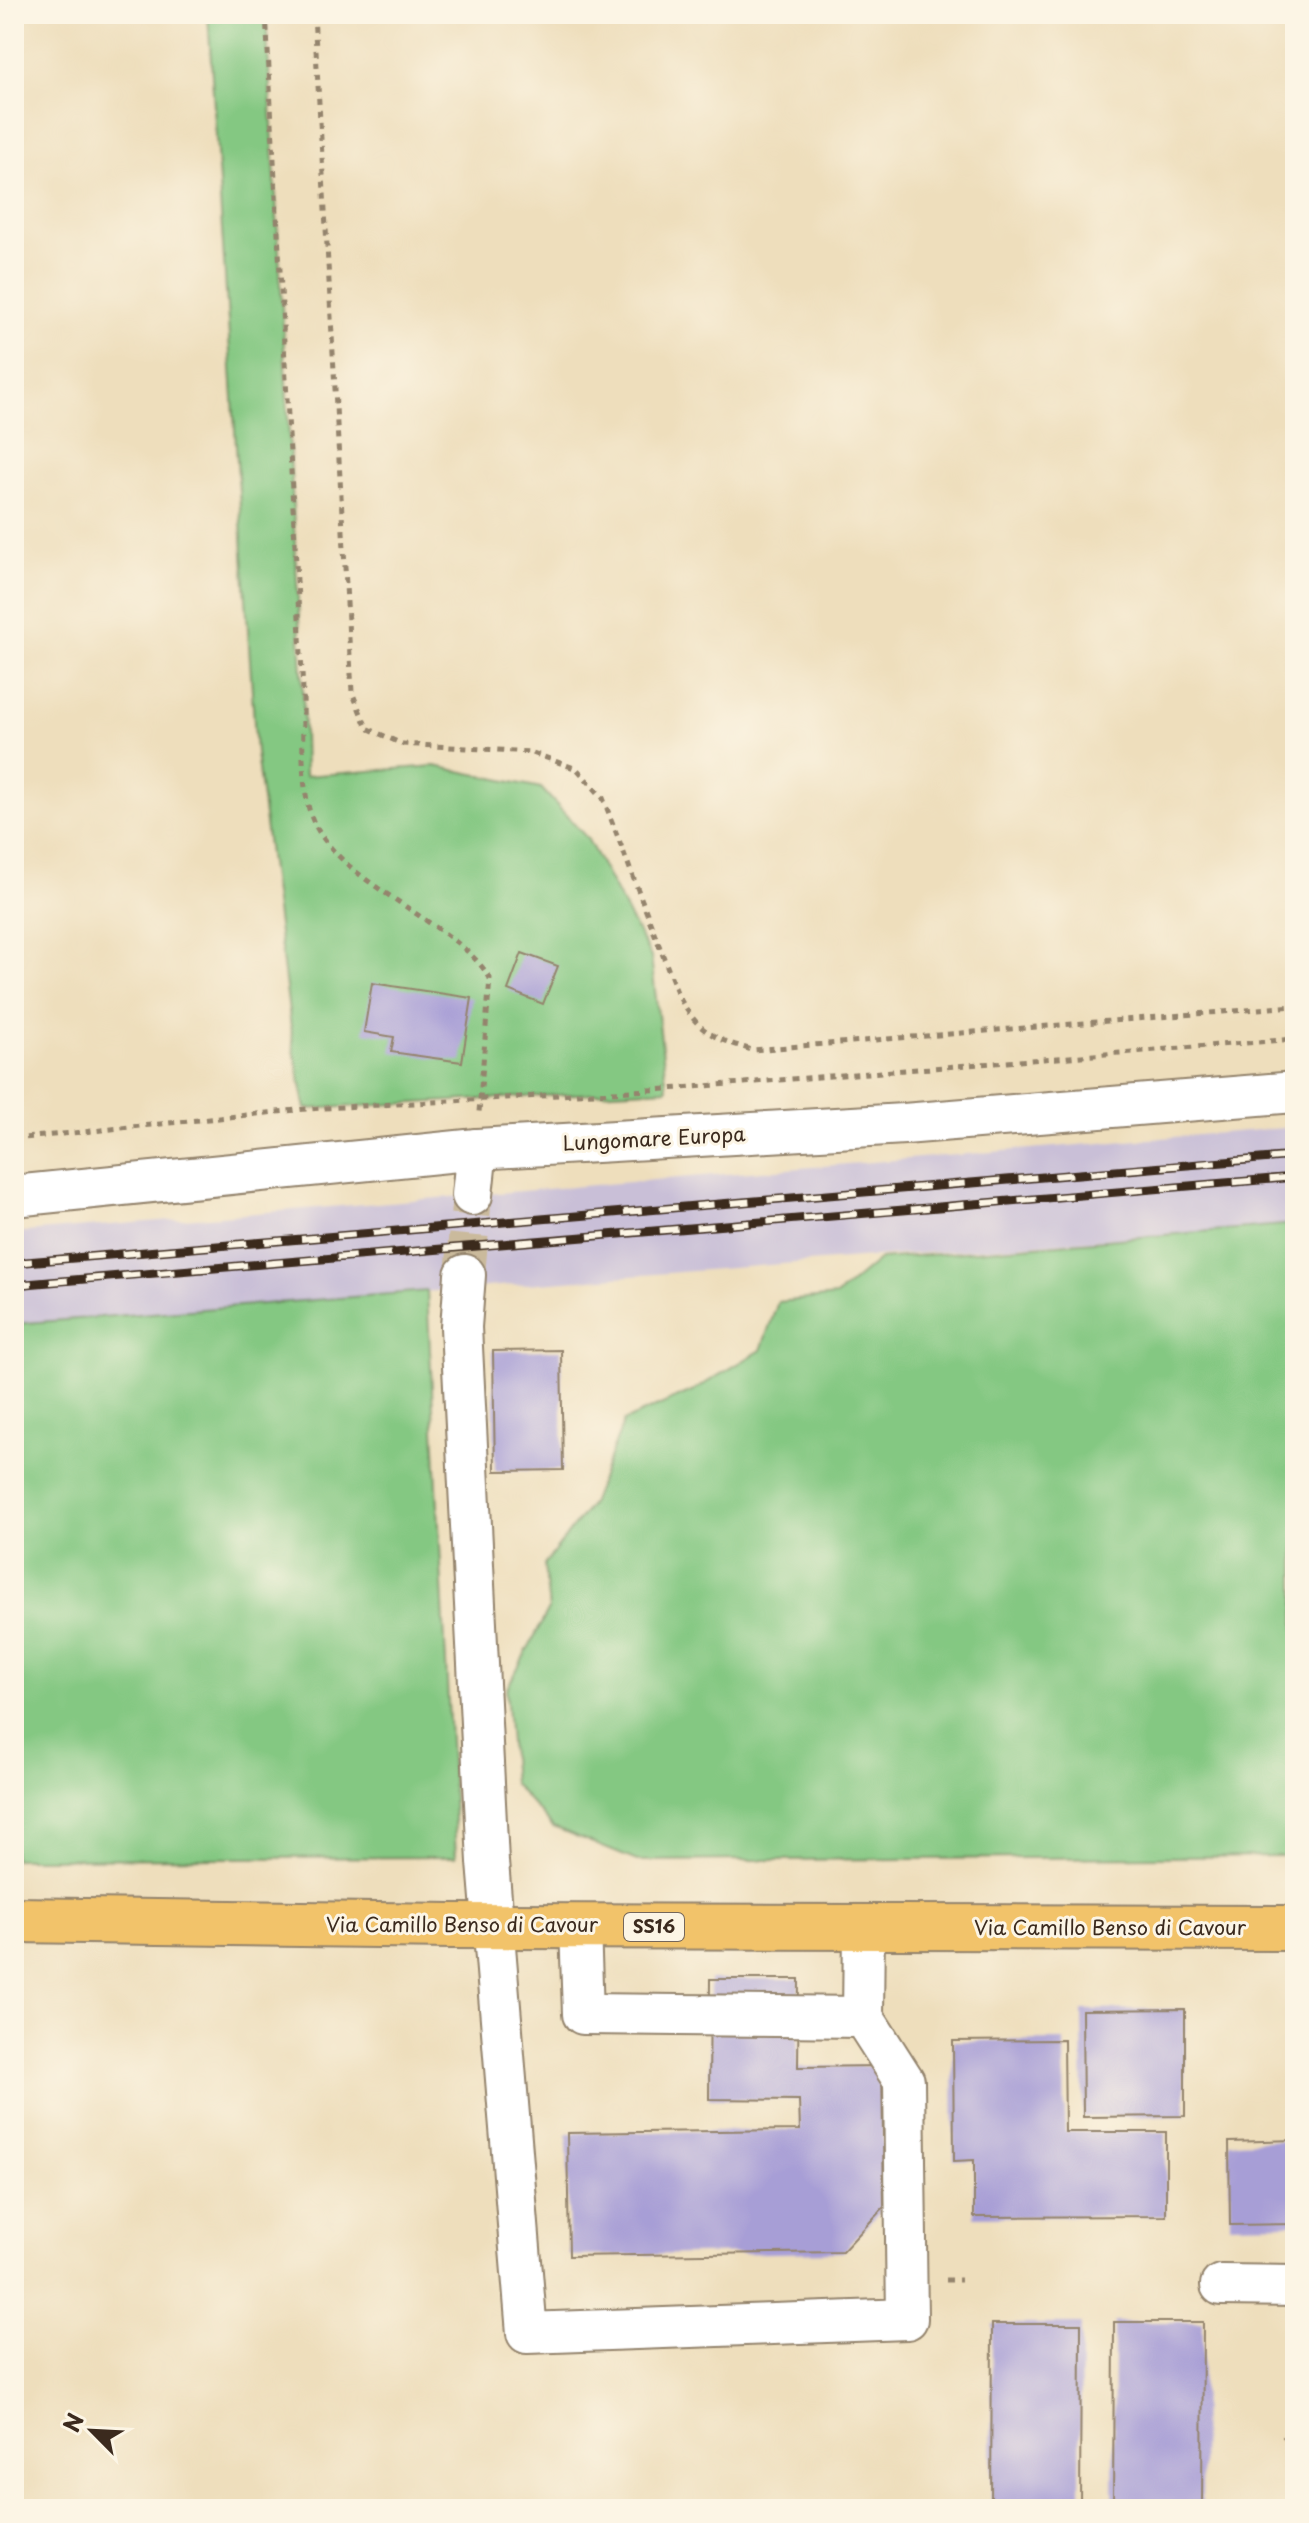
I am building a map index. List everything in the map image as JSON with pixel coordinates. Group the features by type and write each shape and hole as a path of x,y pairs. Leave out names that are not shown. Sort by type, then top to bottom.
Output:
{"main road":[{"name":"Via Camillo Benso di Cavour","path":"14,1920 493,1926 1295,1928"}],"street":[{"name":"Lungomare Europa","path":"14,1196 477,1149 904,1124 1295,1092"},
{"path":"472,1195 477,1149"},
{"path":"465,1275 461,1327 493,1926 527,2333 907,2319 904,2081 863,2017 864,1927"},
{"path":"580,1926 583,2014 863,2017"},
{"path":"1221,2285 1295,2286"}],"path":[{"path":"266,14 305,776 314,822 329,846 350,866 463,947 490,978 477,1149"},
{"path":"314,14 352,692 367,728 402,744 530,752 577,769 603,798 678,995 693,1023 729,1044 752,1050 1295,1006"},
{"path":"14,1139 306,1109 667,1089 1295,1039"}],"shaded area":[{"path":"1295,1127 1295,1224 14,1324 14,1233"}],"green space":[{"path":"208,14 266,14 305,776 435,766 541,788 587,838 651,957 667,1089 306,1109 294,1051 256,753"},
{"path":"1295,1224 1295,1856 637,1861 553,1827 513,1783 506,1690 549,1609 544,1565 591,1504 624,1421 694,1390 761,1350 778,1302 836,1296 880,1259"},
{"path":"427,1291 456,1857 14,1859 14,1324"}],"building":[{"path":"522,953 558,966 543,1004 508,990"},
{"path":"372,983 472,998 462,1062 391,1052 394,1037 364,1032"},
{"path":"561,1350 563,1470 495,1471 493,1351"},
{"path":"710,1979 799,1979 798,2067 882,2066 884,2207 842,2252 569,2256 567,2133 800,2130 799,2100 709,2099"},
{"path":"1185,2009 1185,2116 1083,2117 1082,2010"},
{"path":"1064,2040 1065,2132 1166,2132 1166,2216 974,2217 974,2160 954,2161 953,2041"},
{"path":"1295,2140 1295,2224 1230,2225 1229,2142"},
{"path":"1114,2322 1203,2322 1202,2509 1113,2509"},
{"path":"992,2324 1081,2324 1080,2509 991,2509"},
{"path":"1295,2426 1295,2449 1283,2437"}],"tunnel":[{"path":"465,1275 472,1195"}],"railway":[{"path":"14,1263 1295,1156"},
{"path":"14,1285 1295,1177"}]}
